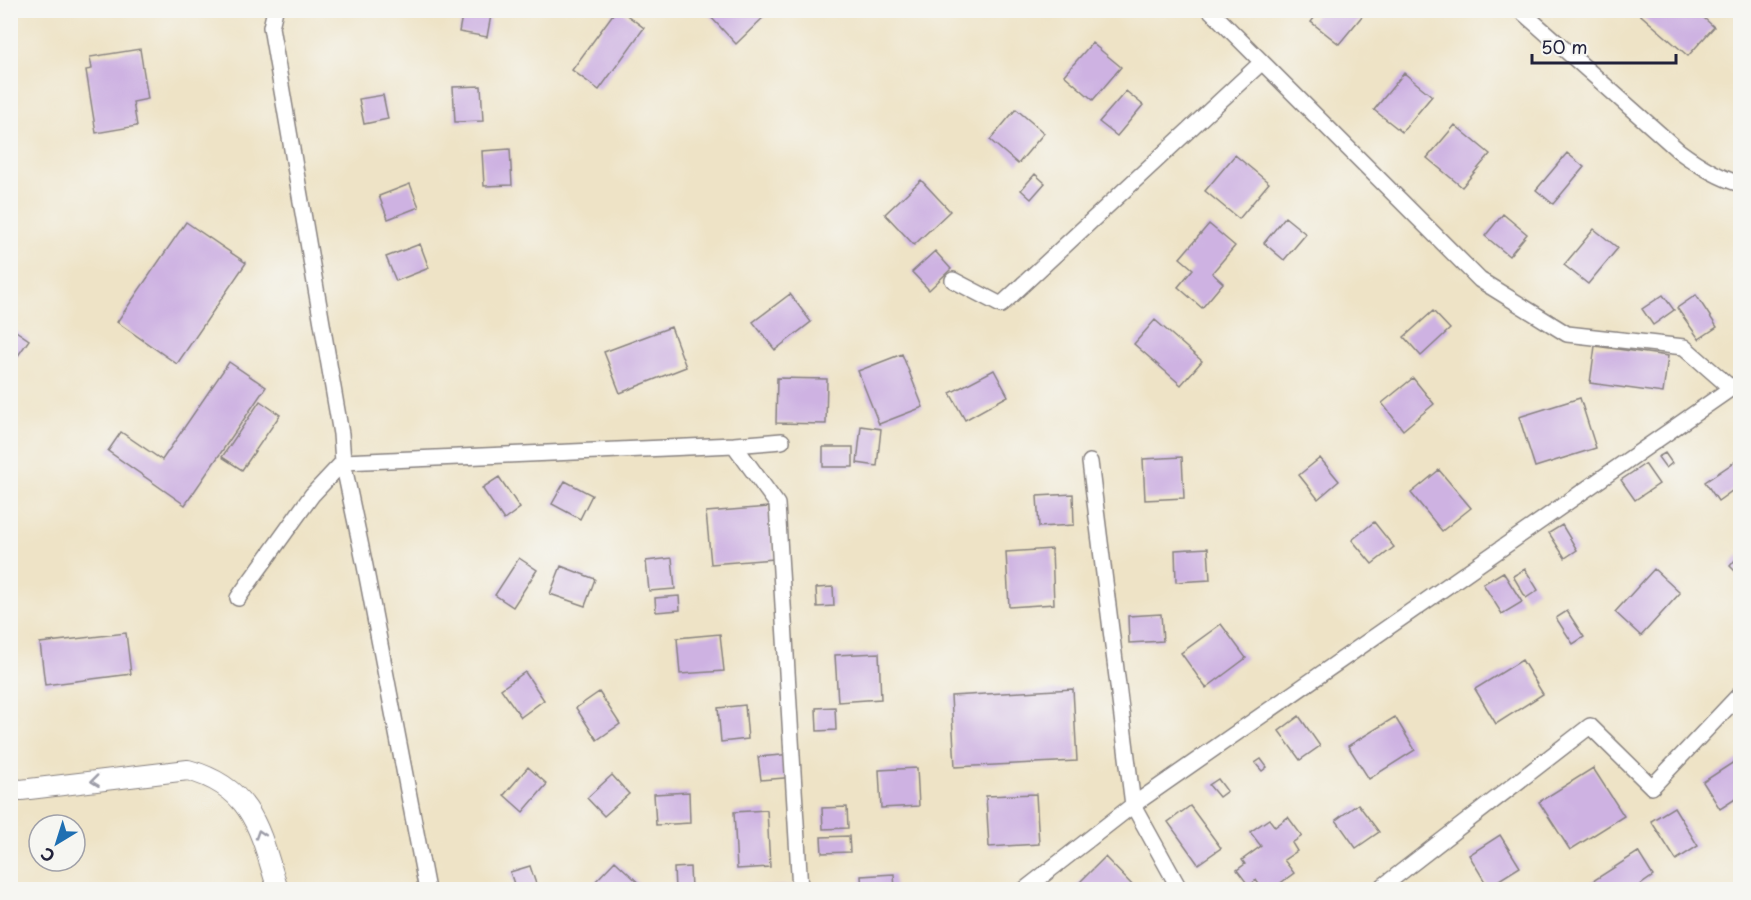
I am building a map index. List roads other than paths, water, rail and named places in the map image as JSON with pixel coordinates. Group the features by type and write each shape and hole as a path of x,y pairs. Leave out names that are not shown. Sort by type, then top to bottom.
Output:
{"street":[{"path":"275,10 271,27 341,434 343,462 427,890"},
{"path":"1024,890 1133,805 1736,385 1684,348 1567,334 1480,280 1210,10"},
{"path":"1520,10 1678,151 1702,168 1740,184"},
{"path":"953,280 1001,305 1262,62"},
{"path":"238,598 312,495 343,462 782,441"},
{"path":"734,445 777,504 800,890"},
{"path":"1090,462 1133,805 1180,890"},
{"path":"1378,890 1590,726 1652,788 1740,694"},
{"path":"10,788 21,790 188,770 204,774 230,789 257,823 278,890"}]}
